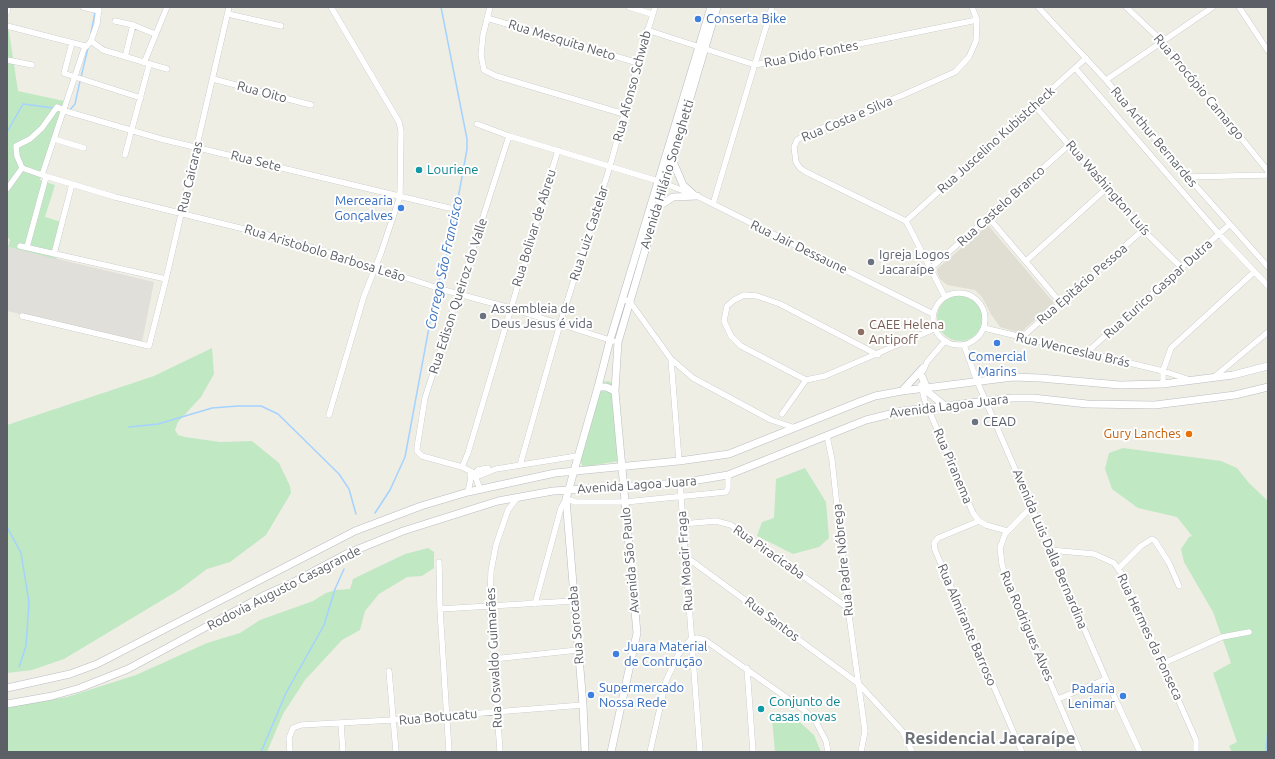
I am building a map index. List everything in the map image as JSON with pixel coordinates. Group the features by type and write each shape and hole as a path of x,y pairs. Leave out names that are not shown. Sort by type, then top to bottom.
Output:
{"main road":[{"name":"Avenida Hilário Soneghetti","path":"642,246 656,209 661,182 672,159 702,48 711,7"},
{"name":"Avenida Hilário Soneghetti","path":"598,387 610,340 626,300 702,48 717,7"},
{"path":"672,159 683,185 695,195"},
{"path":"656,209 673,196 695,195"},
{"name":"Avenida Hilário Soneghetti","path":"618,342 626,300"},
{"name":"Avenida São Paulo","path":"611,752 638,633 615,391 618,342"},
{"name":"Avenida Lagoa Juara","path":"7,688 70,674 98,664 355,531 421,506 468,492 525,479 573,471 679,462 729,454 864,400 902,391 1020,377 1120,385 1162,384 1214,378 1268,366"},
{"path":"902,391 923,368"},
{"path":"922,377 924,389 945,406"},
{"path":"598,387 606,387 615,391"},
{"name":"Rua Sorocaba","path":"585,752 583,705 573,601 566,499 577,456 598,387"},
{"name":"Avenida Lagoa Juara","path":"568,490 624,488 680,483 728,475 882,414 986,400 1033,398 1087,404 1155,405 1235,395 1268,387"},
{"name":"Rodovia Augusto Casagrande","path":"7,704 52,696 80,688 128,669 263,596 346,554 427,522 465,510 517,498 568,490"}],"street":[{"path":"7,12 8,7"},
{"path":"27,247 46,164 86,46 91,41 97,24 99,9 83,7"},
{"path":"126,155 141,98 147,64 155,34 166,7"},
{"name":"Rua Caicaras","path":"22,316 149,346 229,7"},
{"path":"329,415 364,296 376,267 400,196 401,131 399,122 331,7"},
{"path":"490,7 481,55 484,70 496,76 624,114"},
{"path":"629,7 652,14"},
{"name":"Rua Afonso Schwab","path":"610,166 654,7"},
{"path":"713,204 772,7"},
{"name":"Rua Costa e Silva","path":"906,221 806,172 800,168 796,162 794,147 797,140 805,135 922,88 955,72 969,57 976,41 977,20 972,7"},
{"name":"Rua Arthur Bernardes","path":"1038,7 1106,80 1229,225 1268,267"},
{"name":"Rua Procópio Camargo","path":"1126,7 1163,42 1268,171"},
{"path":"1106,80 1213,7"},
{"path":"1239,7 1268,51"},
{"path":"228,14 281,26"},
{"name":"Rua Mesquita Neto","path":"487,18 638,63"},
{"path":"115,20 133,25 155,34"},
{"name":"Rua Dido Fontes","path":"647,30 755,65 977,20"},
{"path":"126,57 133,25"},
{"path":"7,26 86,46"},
{"path":"91,41 103,50 168,69"},
{"path":"72,43 64,73 141,98"},
{"name":"Rua Juscelino Kubistcheck","path":"906,221 1076,69 1086,58"},
{"path":"7,60 32,65"},
{"name":"Rua Arthur Bernardes","path":"1076,69 1219,234 1268,286"},
{"name":"Rua Oito","path":"213,79 311,105"},
{"name":"Rua Washington Luís","path":"1035,106 1070,144 1143,230 1182,268"},
{"path":"7,189 22,168 17,156 16,146 30,139 42,128 56,107 65,111"},
{"name":"Rua Sete","path":"65,111 196,147 449,208"},
{"name":"Rua Jair Dessaune","path":"477,124 509,136 661,182 695,195 933,314"},
{"name":"Rua Edison Queiroz do Valle","path":"462,467 422,456 417,451 417,448 425,398 460,294 509,136"},
{"path":"54,139 84,148"},
{"name":"Rua Castelo Branco","path":"931,268 989,218 1070,144"},
{"name":"Rua Bolivar de Abreu","path":"462,467 468,453 558,150"},
{"name":"Rua Luiz Castelar","path":"560,324 610,166"},
{"name":"Rua Aristobolo Barbosa Leão","path":"22,168 115,197 268,235 618,342"},
{"path":"1188,177 1268,175"},
{"path":"54,254 72,184"},
{"path":"1026,261 1107,188"},
{"path":"989,218 1060,302"},
{"path":"906,221 945,297"},
{"name":"Rua Eurico Gaspar Dutra","path":"1086,353 1229,225"},
{"name":"Rua Epitácio Pessoa","path":"1021,338 1143,230"},
{"path":"20,246 166,279"},
{"path":"1162,384 1163,371 1169,351 1175,343 1254,272"},
{"path":"960,292 975,298 983,307 984,328 976,339 964,345 952,345 939,336 934,329 933,314 940,300 945,297 960,292"},
{"path":"878,354 780,304 757,296 744,295 734,300 727,306 724,321 731,336 741,346 806,380 825,376 878,354 934,329"},
{"path":"626,300 671,359 693,378 779,423 796,428"},
{"path":"520,465 560,324"},
{"name":"Rua Wenceslau Brás","path":"984,328 1163,371 1194,381"},
{"path":"1214,378 1268,332"},
{"path":"922,377 923,368 945,341"},
{"name":"Avenida Luis Dalla Bernardina","path":"964,345 977,381 1050,550 1140,752"},
{"path":"671,359 679,462"},
{"path":"782,414 806,380"},
{"name":"Rua Piranema","path":"924,389 928,408 973,513 979,521"},
{"name":"Rua Padre Nóbrega","path":"827,436 832,460 848,608 860,684 865,731 861,752"},
{"path":"474,476 496,469 577,456"},
{"path":"462,467 474,476 480,490"},
{"path":"535,604 559,514 566,499 576,502 625,502 726,492 728,488 728,475"},
{"path":"468,492 474,476"},
{"name":"Rua Moacir Fraga","path":"680,483 700,752"},
{"name":"Rua Oswaldo Guimarães","path":"500,752 490,606 490,571 496,545 508,510 517,498"},
{"name":"Rua Rodrigues Alves","path":"1032,506 1007,531 1000,548 1003,571 1080,752"},
{"name":"Rua Piracicaba","path":"682,524 716,521 731,525 848,608"},
{"path":"979,521 1007,531"},
{"name":"Rua Almirante Barroso","path":"979,521 938,538 934,543 935,550 1022,752"},
{"path":"1118,569 1141,546 1152,539 1155,541 1169,563 1179,586"},
{"name":"Rua Hermes da Fonseca","path":"1050,550 1094,554 1114,563 1124,577 1196,740 1196,752"},
{"name":"Rua Santos","path":"685,556 860,684 903,732 912,752"},
{"path":"439,562 440,609 449,752"},
{"path":"440,609 573,601"},
{"path":"1162,664 1222,637 1249,632"},
{"path":"650,752 651,741 666,681 678,656 691,639 697,638 705,640 747,668 804,710 816,722 826,741 828,752"},
{"path":"494,659 578,650"},
{"path":"747,668 753,752"},
{"path":"389,671 396,752"},
{"path":"1058,699 1106,678"},
{"name":"Rua Botucatu","path":"290,752 289,738 293,728 301,725 341,724 583,705"},
{"path":"341,724 343,752"}],"shaded area":[{"path":"988,225 1054,303 1020,333 1000,327 982,297 975,290 947,285 940,279 937,272 937,269"},
{"path":"8,247 154,282 142,342 7,311"}],"green space":[{"path":"7,30 9,31 18,91 64,101 40,180 55,185 45,217 65,223 56,259 8,247 10,240 7,236"},
{"path":"960,295 973,299 979,305 983,318 979,331 973,337 960,341 947,337 941,331 937,318 941,305 947,299"},
{"path":"212,348 214,374 201,397 178,422 175,430 178,435 185,437 220,442 252,441 279,463 290,486 291,493 266,535 230,562 207,569 179,590 64,659 32,670 7,673 7,425 154,376"},
{"path":"609,381 613,384 619,461 583,467 580,460 603,382"},
{"path":"1123,448 1221,461 1237,468 1249,483 1268,501 1268,752 1232,752 1229,746 1237,742 1213,673 1231,663 1213,612 1184,562 1181,549 1189,537 1192,536 1177,517 1138,508 1112,489 1105,469 1109,453"},
{"path":"805,468 826,502 829,538 819,547 793,554 757,536 762,522 774,518 776,479"},
{"path":"428,548 434,552 434,568 422,576 407,577 379,594 365,611 360,630 342,640 305,680 283,714 267,752 7,752 7,707 67,697 136,675 207,643 240,633 260,620 313,601 326,593 336,590 350,589 353,579 405,554"},
{"path":"791,714 814,735 821,752 775,752 772,719"}],"waterway":[{"path":"91,33 96,7"},
{"name":"Corrego São Francisco","path":"375,513 390,490 405,457 435,295 450,243 467,149 467,139 441,7"},
{"path":"81,77 88,48"},
{"path":"69,111 75,104 80,81"},
{"path":"7,132 23,104 54,108"},
{"path":"129,427 158,424 212,408 261,406 278,414 339,474 349,489 356,514"},
{"path":"7,527 21,553 29,602 26,646 19,667"},
{"path":"261,752 286,693 324,625 335,589 344,569"},
{"path":"1266,752 1268,727"}],"place":[{"name":"Conserta Bike","path":"698,19"},
{"name":"Louriene","path":"419,170"},
{"name":"Mercearia Gonçalves","path":"401,208"},
{"name":"Igreja Logos Jacaraípe","path":"871,262"},
{"name":"Assembleia de Deus Jesus é vida","path":"483,316"},
{"name":"CAEE Helena Antipoff","path":"861,332"},
{"name":"Comercial Marins","path":"997,343"},
{"name":"CEAD","path":"975,422"},
{"name":"Gury Lanches","path":"1189,434"},
{"name":"Juara Material de Contrução","path":"616,654"},
{"name":"Supermercado Nossa Rede","path":"591,695"},
{"name":"Padaria Lenimar","path":"1123,696"},
{"name":"Conjunto de casas novas","path":"761,709"}],"district":[{"name":"Residencial Jacaraípe","path":"990,738"}]}
